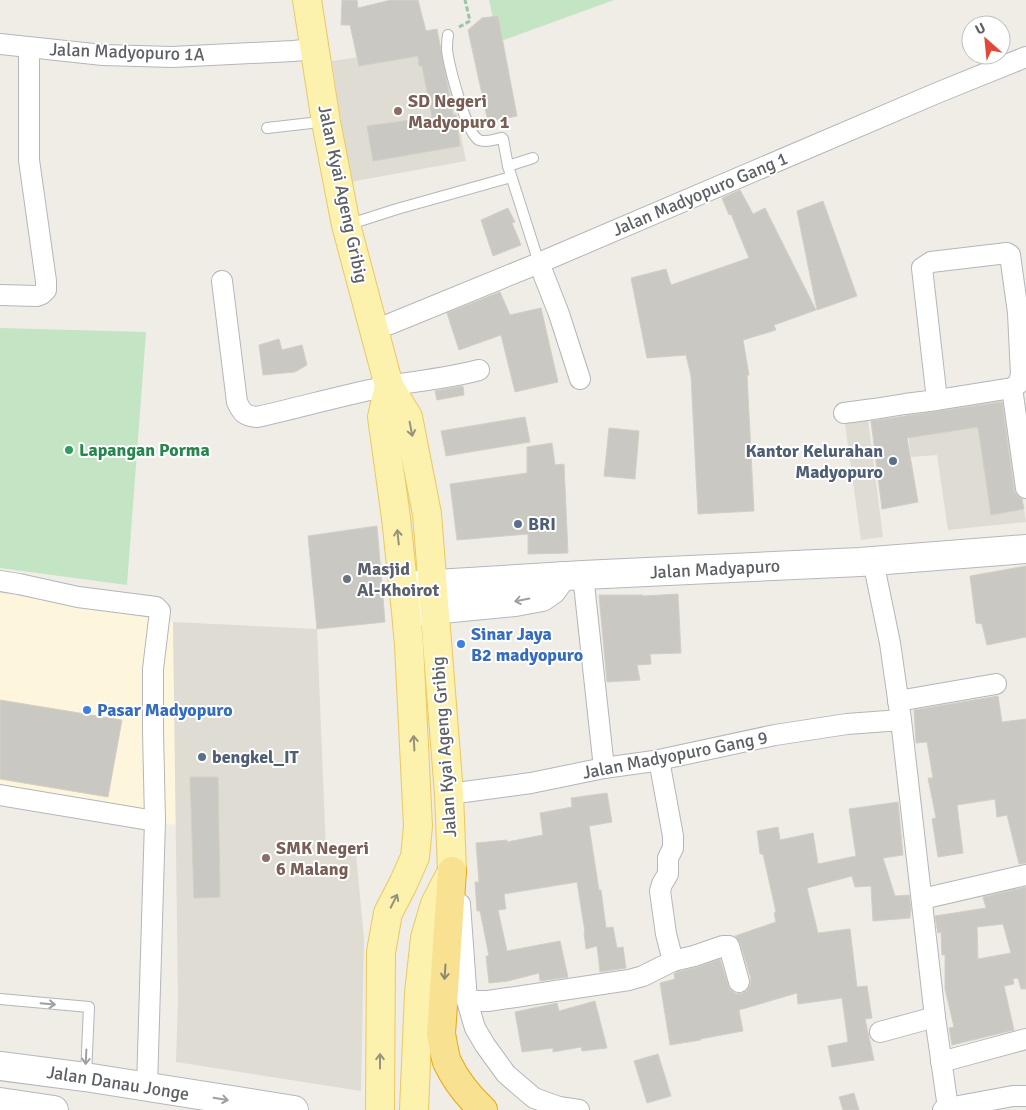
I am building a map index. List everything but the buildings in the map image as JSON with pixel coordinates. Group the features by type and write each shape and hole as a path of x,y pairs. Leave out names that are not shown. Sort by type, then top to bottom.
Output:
{"highway":[{"path":"452,871 441,1034 447,1060 457,1082 470,1098 484,1110"}],"main road":[{"name":"Jalan Kyai Ageng Gribig","path":"307,0 314,49 318,122 389,386 408,417 426,514 449,794 452,871 435,904 425,938 419,993 414,1110"},
{"name":"Jalan Kyai Ageng Gribig","path":"380,1110 381,952 388,913 414,857 418,826 405,599 382,417 389,386"},
{"name":"Jalan Madyapuro","path":"405,599 433,597 453,584 873,561 1026,549"},
{"name":"Jalan Danau Jonge","path":"0,1066 86,1077 294,1110"},
{"name":"Jalan Danau Jonge","path":"0,1102 54,1110"}],"street":[{"name":"Jalan Madyopuro 1A","path":"0,44 103,55 172,57 293,52 314,49"},
{"path":"0,295 37,296 46,290 29,160 29,48"},
{"name":"Jalan Madyopuro Gang 1","path":"374,329 539,263 937,93 1026,57"},
{"path":"844,413 938,400 1012,388 1018,384 1021,374 1018,313 1010,254 1007,252 930,262 922,268 938,400"},
{"path":"539,263 559,314 580,378"},
{"path":"222,281 237,402 241,411 249,416 257,417 389,386 479,370"},
{"path":"1012,388 1026,488"},
{"path":"873,561 890,643 899,710 946,1109 1013,1096 1026,1096"},
{"path":"572,576 604,768"},
{"path":"0,581 78,597 156,607 160,611 153,669 155,821 147,1087"},
{"name":"Jalan Madyopuro Gang 9","path":"449,794 531,783 604,768 659,760 793,732 847,724 996,684"},
{"path":"659,760 673,836 673,848 668,858 668,874 660,891 666,934 673,961"},
{"path":"0,795 155,821"},
{"path":"452,871 460,886 467,1001 474,1028 506,1074 534,1098 559,1107 579,1110"},
{"path":"922,899 1026,874"},
{"path":"467,1001 488,1001 629,980 643,976 673,961 723,946 729,946 739,982"},
{"path":"880,1032 935,1017"},
{"path":"941,1062 1026,1039"}],"lane":[{"path":"448,35 447,52 453,82 472,132 479,140 503,139 511,177 539,263"},
{"path":"267,128 318,122"},
{"path":"508,166 533,158"},
{"path":"346,225 511,177"},
{"path":"0,999 89,1008 86,1077"}],"path":[{"path":"448,35 454,29 470,21 465,0"}],"shaded area":[{"name":"SD Negeri Madyopuro 1","path":"443,45 466,161 350,182 332,61"},
{"path":"1006,391 1026,522 948,530 937,455 911,457 905,407"},
{"path":"867,412 883,537 861,540 844,417"},
{"name":"Pasar Madyopuro","path":"0,593 173,622 176,825 0,798"},
{"name":"SMK Negeri 6 Malang","path":"173,622 317,629 326,851 356,849 364,939 361,1091 176,1062 178,1002"}],"green space":[{"path":"489,0 614,0 498,42"},
{"name":"Lapangan Porma","path":"0,328 146,332 127,585 0,568"}],"place":[{"name":"SD Negeri Madyopuro 1","path":"398,111"},
{"name":"Lapangan Porma","path":"69,450"},
{"name":"Kantor Kelurahan Madyopuro","path":"893,461"},
{"name":"BRI","path":"518,524"},
{"name":"Masjid Al-Khoirot","path":"347,579"},
{"name":"Sinar Jaya B2 madyopuro","path":"461,644"},
{"name":"Pasar Madyopuro","path":"87,710"},
{"name":"bengkel_IT","path":"202,757"},
{"name":"SMK Negeri 6 Malang","path":"266,858"}]}
